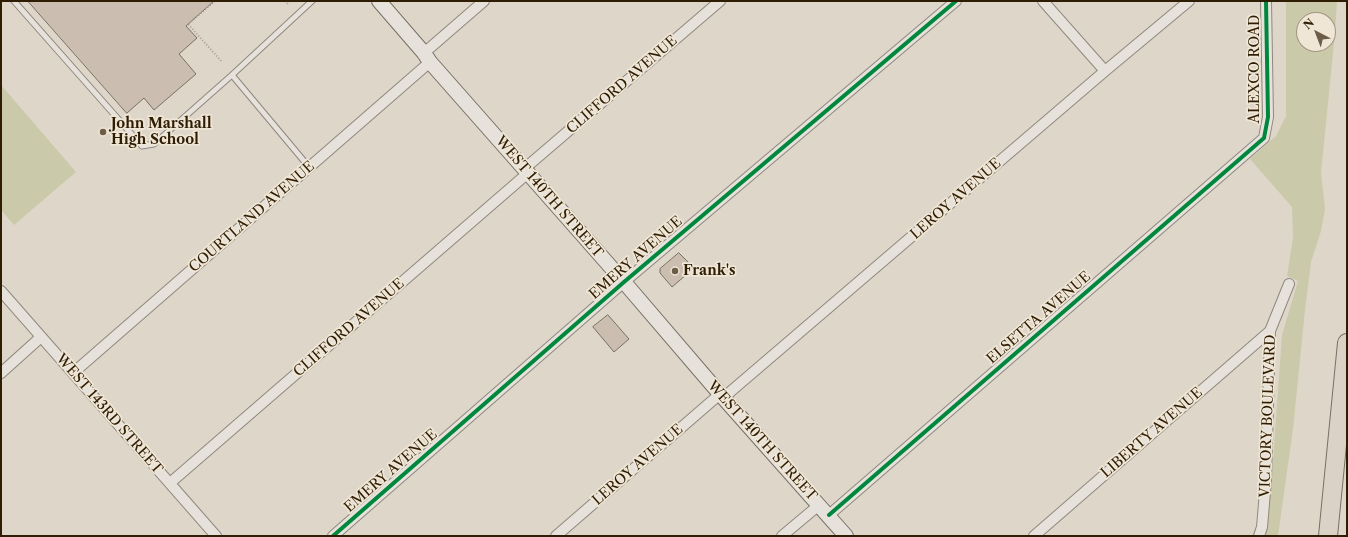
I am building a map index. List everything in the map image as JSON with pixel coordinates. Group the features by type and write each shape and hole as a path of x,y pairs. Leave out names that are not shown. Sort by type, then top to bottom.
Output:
{"highway":[{"path":"1328,536 1347,343"}],"street":[{"name":"WEST 140TH STREET","path":"379,1 624,282 721,396 829,515 846,536"},
{"name":"COURTLAND AVENUE","path":"73,373 309,167 427,57 484,1"},
{"name":"CLIFFORD AVENUE","path":"170,483 720,1"},
{"name":"EMERY AVENUE","path":"333,536 624,282 956,1"},
{"path":"1043,1 1105,71"},
{"name":"LEROY AVENUE","path":"556,536 1189,1"},
{"name":"ALEXCO ROAD","path":"1264,138 1268,117 1266,1"},
{"name":"ELSETTA AVENUE","path":"829,515 1264,138"},
{"name":"VICTORY BOULEVARD","path":"1261,532 1266,480 1270,331 1289,284"},
{"name":"WEST 143RD STREET","path":"1,291 216,536"},
{"name":"LIBERTY AVENUE","path":"1034,536 1270,331"},
{"path":"1,373 41,337"},
{"path":"782,536 819,505"}],"lane":[{"path":"14,1 142,146 154,144 312,1"},
{"path":"232,75 309,167"}],"path":[{"path":"214,1 188,24 222,62"},
{"path":"285,1 288,4"}],"green space":[{"path":"1286,1 1337,1 1336,17 1336,12 1296,12 1296,52 1333,52 1321,173 1325,209 1321,231 1311,262 1293,429 1278,536 1265,536 1272,475 1282,335 1298,281 1287,276 1293,238 1292,207 1250,159 1276,136 1286,116"},
{"path":"1,85 76,172 14,225 1,210"}],"building":[{"path":"28,1 214,1 186,26 197,38 179,54 196,74 154,110 144,98 127,113"},
{"name":"Frank's","path":"679,253 694,268 672,287 660,273 660,269"},
{"path":"608,315 629,339 614,352 593,327"}],"cycle path":[{"path":"333,536 624,282 956,1"},
{"path":"829,515 1264,138 1268,117 1266,1"}],"place":[{"name":"John Marshall High School","path":"103,132"},
{"name":"Frank's","path":"675,271"}]}
